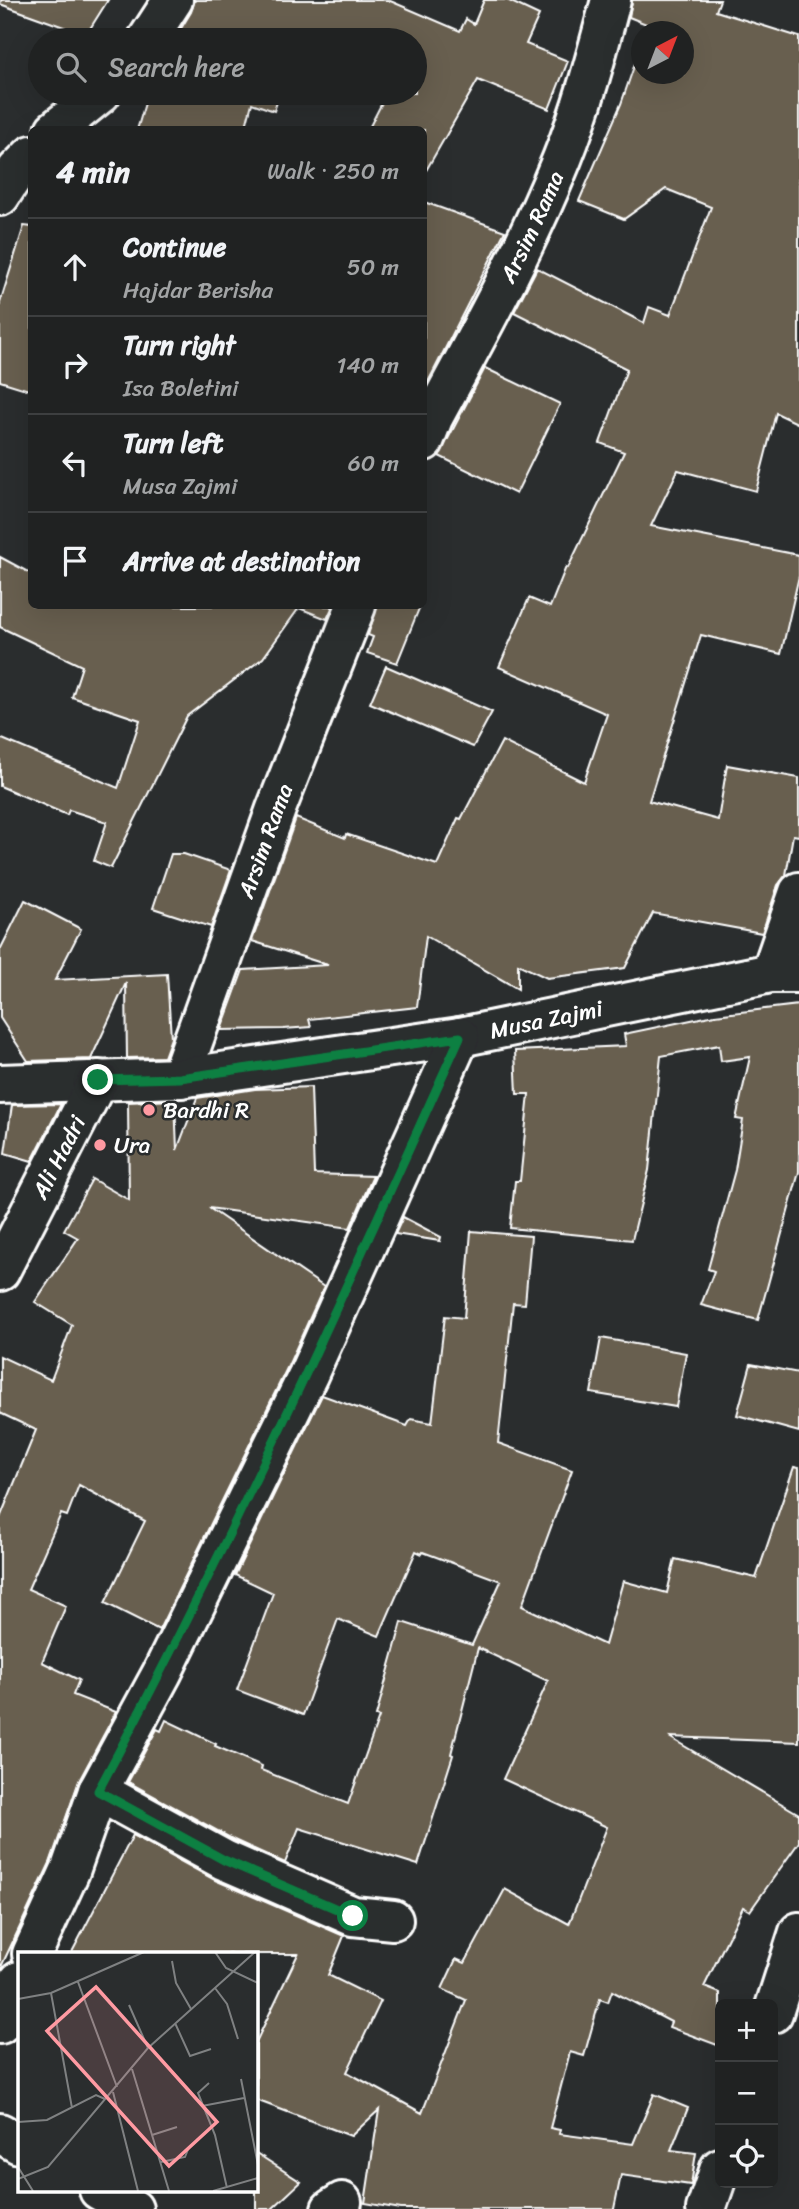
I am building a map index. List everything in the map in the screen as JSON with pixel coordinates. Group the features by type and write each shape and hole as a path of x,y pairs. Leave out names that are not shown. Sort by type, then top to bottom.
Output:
{"street":[{"path":"155,28 173,0"},
{"name":"Arsim Rama","path":"427,433 512,271 562,158 593,67 611,0"},
{"path":"60,126 87,105"},
{"path":"0,196 17,170 28,159"},
{"name":"Arsim Rama","path":"180,1078 276,808 355,609"},
{"path":"785,973 799,892"},
{"name":"Musa Zajmi","path":"0,1084 180,1078 460,1037 785,973"},
{"path":"33,1952 70,1871 98,1791 162,1672 307,1374 460,1037"},
{"name":"Ali Hadri","path":"0,1272 98,1080"},
{"path":"98,1791 224,1860 353,1916 393,1920"},
{"path":"778,1999 798,1936"},
{"path":"0,2024 18,1983"},
{"path":"0,2133 18,2143"},
{"path":"706,2209 715,2183"},
{"path":"103,2192 133,2209"}],"building":[{"path":"1,0 108,0 90,28 67,28 0,4"},
{"path":"195,0 388,0 460,31 466,19 474,24 484,0 507,0 539,15 526,44 568,61 549,109 478,80 427,169 427,126 370,126 381,105 427,105 427,28 181,28"},
{"path":"632,0 720,0 716,11 799,37 799,424 776,413 756,491 678,470 651,526 799,555 799,576 781,654 701,635 649,801 718,820 727,765 799,778 799,836 793,835 786,875 778,885 762,933 653,913 625,968 547,978 518,964 518,989 426,936 417,1007 309,1019 311,1027 221,1030 243,970 328,965 252,941 296,818 345,838 346,834 437,865 458,818 461,819 502,741 584,782 607,714 499,667 529,598 550,607 566,567 568,568 624,452 600,443 627,369 514,312 537,268 644,323 649,307 670,315 711,207 666,189 624,219 579,201 631,75 631,84 694,84 694,21 639,21 629,17"},
{"path":"144,105 251,105 246,126 138,126"},
{"path":"258,105 276,105 274,111"},
{"path":"427,203 505,231 427,384"},
{"path":"24,226 28,226 28,390 0,381 0,303"},
{"path":"485,368 560,404 516,494 439,456"},
{"path":"0,557 28,572 28,609 298,609 263,658 187,716 111,868 94,861 107,822 69,810 67,815 0,786 0,738 118,788 140,720 72,697 82,666 0,627"},
{"path":"302,609 332,609 327,619"},
{"path":"376,609 419,609 397,663 367,653 373,637 368,635"},
{"path":"386,666 492,712 473,747 370,703"},
{"path":"171,854 184,854 231,870 211,927 153,908"},
{"path":"25,900 81,929 55,980 167,974 171,1038 164,1057 127,1058 126,983 91,1059 28,1061 0,1018 0,950"},
{"path":"799,1005 799,1172 758,1320 701,1305 714,1271 708,1269 735,1170 743,1120 736,1119 750,1057 721,1061 719,1045 661,1056 649,1170 632,1240 510,1228 515,1181 520,1181 529,1094 517,1094 515,1051 626,1046 624,1034 715,1015"},
{"path":"311,1087 314,1174 373,1176 350,1228 209,1208 324,1287 159,1630 105,1603 145,1521 79,1485 67,1516 61,1514 28,1589 66,1606 42,1662 79,1680 73,1695 116,1712 79,1781 50,1863 0,1969 0,1518 36,1430 0,1413 0,1356 51,1380 72,1325 35,1302 78,1238 64,1230 92,1179 129,1200 128,1102 175,1100 177,1150 197,1098 255,1089"},
{"path":"61,1104 32,1161 5,1153 12,1105"},
{"path":"403,1217 441,1237 440,1241 395,1234"},
{"path":"471,1231 531,1236 525,1304 513,1303 498,1443 572,1470 522,1606 605,1645 623,1581 667,1593 675,1559 756,1578 794,1467 799,1468 799,1742 669,1737 799,1814 799,1842 750,1911 743,1907 704,1987 720,1993 720,1999 715,1999 715,2044 669,2027 671,2022 612,1991 608,2002 600,1999 584,2056 570,2052 550,2128 560,2130 559,2134 633,2144 654,2094 688,2108 671,2150 696,2153 691,2185 621,2175 614,2209 401,2209 365,2203 379,2110 351,2136 257,2100 257,2040 298,1954 72,1952 133,1835 215,1880 344,1936 328,1975 381,2001 347,2072 422,2113 466,2000 442,1989 456,1959 465,1963 505,1889 569,1924 607,1827 503,1779 548,1681 478,1648 451,1754 453,1755 418,1865 299,1828 285,1863 234,1840 128,1782 157,1729 161,1731 166,1720 216,1744 215,1746 262,1766 261,1770 348,1804 379,1717 376,1716 402,1622 472,1645 501,1581 416,1551 379,1636 338,1619 303,1715 237,1690 273,1593 235,1575 322,1395 407,1426 411,1419 432,1423 445,1316 464,1318"},
{"path":"601,1338 686,1353 676,1407 591,1393"},
{"path":"751,1364 799,1373 799,1432 737,1415"},
{"path":"257,2154 301,2182 272,2209 256,2209"}],"place":[{"name":"Bardhi R","path":"149,1110"},
{"name":"Ura","path":"100,1145"}],"route":[{"path":"98,1080 180,1078 460,1037 307,1374 162,1672 98,1791 224,1860 353,1916"}]}
